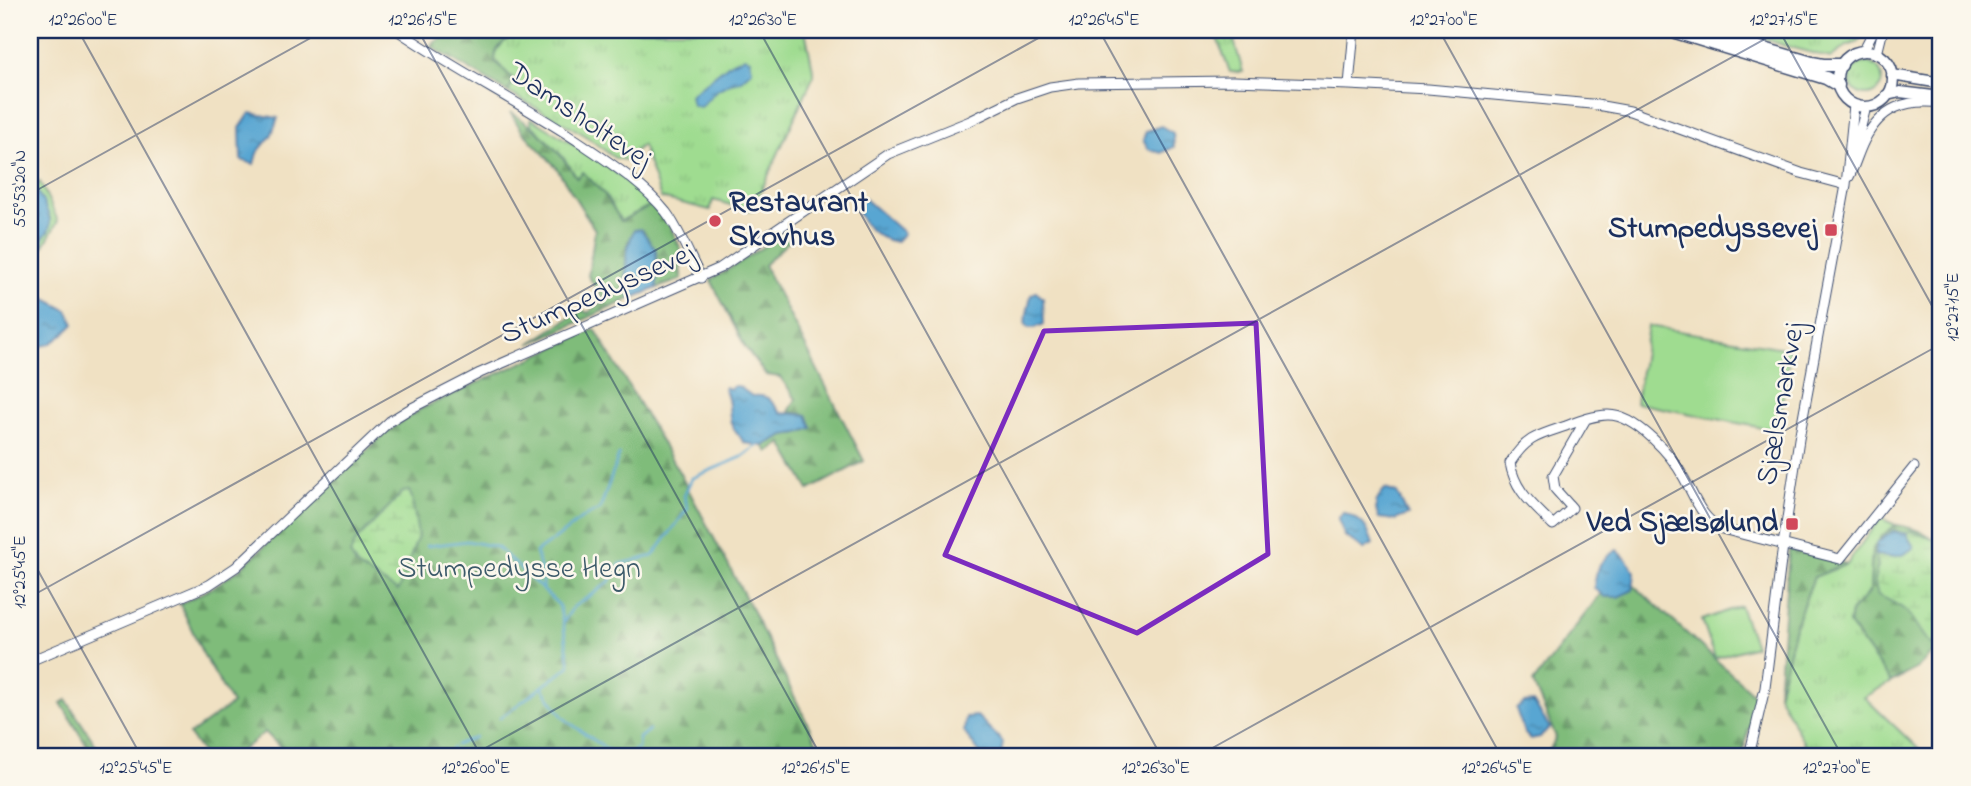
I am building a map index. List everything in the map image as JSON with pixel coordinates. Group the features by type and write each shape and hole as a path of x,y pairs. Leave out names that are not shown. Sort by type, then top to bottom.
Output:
{"highway":[{"path":"1669,30 1826,78 1838,85"},
{"path":"1699,30 1812,63 1841,65"}],"main road":[{"path":"1888,95 1892,75 1888,64 1877,54 1863,51 1849,57 1841,65 1838,85 1845,98 1860,106 1881,101 1888,95 1900,92 1941,97"},
{"path":"1892,75 1941,83"}],"street":[{"name":"Damsholtevej","path":"397,30 561,130 636,181 668,215 701,278"},
{"path":"1349,85 1354,30"},
{"path":"1863,51 1874,30"},
{"path":"1877,54 1883,30"},
{"name":"Stumpedyssevej","path":"30,661 209,584 236,567 390,421 408,410 480,373 701,278 731,261 888,154 970,121 1017,98 1051,88 1079,83 1349,85 1428,89 1591,104 1629,111 1801,173 1847,181"},
{"name":"Sjælsmarkvej","path":"1847,181 1862,144 1880,118 1908,103 1941,103"},
{"name":"Sjælsmarkvej","path":"1749,756 1765,688 1799,439 1860,106"},
{"path":"1586,419 1553,476 1555,489 1572,508 1553,525 1517,488 1510,463 1519,447 1535,437 1586,419 1609,414 1631,421 1667,453 1708,521 1722,529 1840,559 1914,467"}],"highlighted area":[{"path":"1256,323 1268,554 1137,633 945,555 1044,331"}],"green space":[{"path":"452,30 519,30 503,43 495,56 495,61 513,82 508,92 430,46"},
{"path":"519,30 805,30 814,75 752,211 713,200 710,210 661,198 642,145 625,160 615,158 583,134 508,92 513,82 495,61 495,56 503,43"},
{"path":"1214,30 1231,30 1243,72 1230,72"},
{"path":"1737,30 1866,30 1859,42 1847,46 1830,58"},
{"path":"1866,63 1877,68 1882,79 1877,90 1866,95 1855,90 1850,79 1855,68"},
{"path":"510,112 548,141 577,178 583,172 606,196 621,221 655,203 666,218 687,262 680,268 682,279 657,288 656,250 628,241 625,277 630,299 529,344 582,310 588,313 604,300 588,276 595,230 556,167 522,131"},
{"path":"531,118 605,164 655,203 621,221 606,196 584,173 577,178 562,156 531,124"},
{"path":"40,182 58,221 35,261 30,264 30,188"},
{"path":"783,233 789,241 764,265 864,461 809,490 782,443 769,452 763,446 784,435 812,428 807,415 789,412 796,399 780,377 766,375 745,347 711,280"},
{"path":"1648,326 1790,349 1778,431 1636,403"},
{"name":"Stumpedysse Hegn","path":"595,329 679,472 753,612 817,743 799,756 289,756 265,732 235,756 205,756 189,735 232,704 202,652 180,604 212,588 240,569 388,431 421,409"},
{"path":"409,491 418,536 398,591 357,566 350,554 356,541 403,492"},
{"path":"1880,518 1896,525 1883,535 1872,550 1870,591 1851,612 1849,624 1891,682 1864,697 1926,756 1811,756 1778,694 1796,623 1814,577 1847,564"},
{"path":"1896,525 1921,531 1941,546 1941,610 1931,636 1931,644 1941,648 1941,654 1932,653 1916,669 1891,682 1849,624 1851,612 1870,591 1872,550 1883,535"},
{"path":"1911,531 1941,542 1941,648 1926,638 1904,609 1878,595 1874,581 1878,565 1875,555 1894,557 1914,547 1906,534"},
{"path":"1789,550 1847,564 1814,577 1796,623 1778,694"},
{"path":"1618,571 1757,697 1742,756 1547,756 1556,737 1533,683"},
{"path":"1740,606 1755,646 1715,658 1702,620"},
{"path":"67,700 103,756 93,756 61,703"}],"water":[{"path":"745,57 750,60 752,70 740,81 717,90 700,107 692,105 690,95 732,62"},
{"path":"250,113 278,118 271,136 257,153 254,164 241,160 240,128"},
{"path":"1161,126 1173,133 1174,147 1161,153 1148,149 1143,140 1146,131"},
{"path":"37,191 49,215 50,227 35,256 30,258 30,193"},
{"path":"864,198 904,233 896,242 881,237 865,224 854,204"},
{"path":"641,229 656,250 657,288 630,299 626,273 627,255 634,230"},
{"path":"1036,292 1043,298 1044,324 1029,328 1025,323 1031,295"},
{"path":"42,297 67,310 74,324 53,342 39,346 34,317 37,299"},
{"path":"734,386 752,396 766,397 781,413 807,415 812,428 784,435 763,446 745,443 731,423 728,397 724,389"},
{"path":"1385,489 1397,493 1408,515 1395,520 1379,518 1376,502"},
{"path":"1343,512 1363,524 1373,544 1364,549 1345,536 1338,519"},
{"path":"1893,531 1906,534 1914,547 1905,554 1896,556 1875,555 1877,543"},
{"path":"1617,550 1635,572 1633,590 1618,597 1605,597 1594,588 1596,575 1602,561"},
{"path":"1533,702 1550,728 1540,737 1531,739 1525,734 1516,709 1524,703"},
{"path":"977,716 1003,742 1001,755 981,755 964,732 966,717"}],"waterway":[{"path":"593,594 609,582 620,564 653,556 688,508 684,496 692,478 742,457 758,445"},
{"path":"553,541 581,519 600,509 619,455"},
{"path":"427,546 467,541 497,547 559,605 563,623"},
{"path":"543,590 543,578 536,552 550,542"},
{"path":"500,718 570,666 563,623 573,607 591,595"},
{"path":"543,688 571,724"},
{"path":"573,725 616,756"},
{"path":"633,756 634,750 638,749 639,738 649,730"},
{"path":"456,745 475,737"},
{"path":"447,756 452,748"}],"place":[{"name":"Restaurant Skovhus","path":"715,221"},
{"name":"Stumpedyssevej","path":"1831,230"},
{"name":"Ved Sjælsølund","path":"1792,524"}]}
